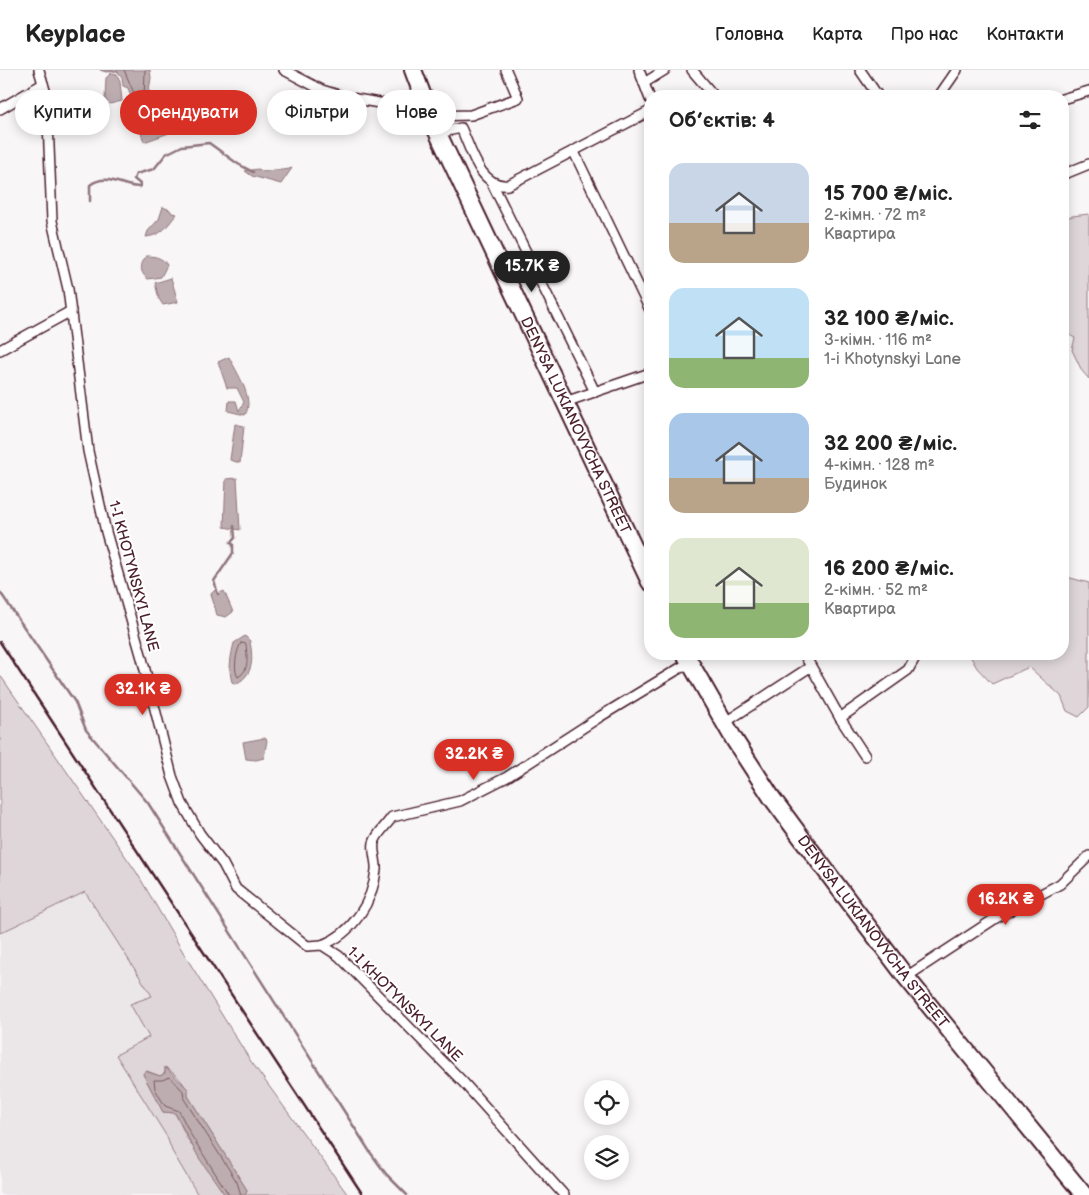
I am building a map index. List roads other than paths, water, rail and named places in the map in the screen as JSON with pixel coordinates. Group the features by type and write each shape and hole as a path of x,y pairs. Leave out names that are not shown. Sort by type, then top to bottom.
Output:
{"highway":[{"name":"DENYSA LUKIANOVYCHA STREET","path":"413,70 420,90"},
{"name":"DENYSA LUKIANOVYCHA STREET","path":"439,135 644,569"},
{"name":"DENYSA LUKIANOVYCHA STREET","path":"689,660 724,723 772,798 906,978 1084,1195"}],"street":[{"name":"1-I KHOTYNSKYI LANE","path":"39,70 47,97 52,222 71,311 88,451 106,532 142,658 162,742 182,803 200,834 223,864 236,890 307,946 322,945 339,956 463,1082 564,1195"},
{"path":"284,70 322,90 345,97 377,103"},
{"path":"456,115 471,115 518,98 506,70"},
{"path":"639,70 647,90"},
{"path":"644,83 666,70"},
{"path":"692,70 709,90"},
{"path":"860,70 874,90"},
{"path":"943,90 957,70"},
{"path":"0,109 43,84"},
{"path":"1069,97 1089,91"},
{"path":"456,129 461,128 485,177 492,183 500,186 508,185 644,114"},
{"path":"574,152 644,298"},
{"path":"1069,172 1089,164"},
{"path":"492,183 595,392"},
{"path":"0,350 71,311"},
{"path":"564,402 644,375"},
{"path":"322,945 334,941 346,932 364,908 376,871 374,843 392,818 460,801 507,777 685,660"},
{"path":"807,660 840,718 866,756"},
{"path":"840,718 908,670 914,660"},
{"path":"724,723 810,667"},
{"path":"906,978 996,918 1060,884 1089,856"}],"water":[{"path":"100,70 150,70 149,90 129,90 123,86 122,77 117,71 106,72"},
{"path":"111,73 117,74 120,82 120,102 110,104 110,90 105,90 106,78"},
{"path":"142,135 163,135 144,142"},
{"path":"292,168 281,184 252,176 245,171 258,169 265,172"},
{"path":"163,207 177,214 161,232 146,237 148,231 159,219"},
{"path":"146,256 163,260 167,265 161,277 148,279 143,274 142,265"},
{"path":"171,278 178,302 163,305 159,299 155,283"},
{"path":"229,357 244,386 248,401 248,409 245,415 228,411 229,401 236,401 239,411 244,402 237,388 227,388 218,362"},
{"path":"235,424 244,426 240,463 230,460"},
{"path":"237,478 240,530 224,527 226,479"},
{"path":"215,590 218,594 224,591 233,612 226,617 217,615 211,594"},
{"path":"245,636 250,641 251,666 246,676 236,684 232,682 231,677 232,652 234,643"},
{"path":"265,738 267,740 264,758 256,760 246,759 243,742"},
{"path":"165,1067 188,1089 188,1096 247,1190 245,1195 225,1195 199,1158 175,1113 163,1112 143,1074 145,1071 160,1076 165,1073"}],"waterway":[{"path":"90,201 90,185 96,181 109,180 140,187 140,184 134,179 136,174 154,169 166,154 182,146 209,143 238,164 253,172"},
{"path":"218,594 214,581 233,553 233,544 230,543 235,538 234,526"},
{"path":"0,592 75,702 86,730 148,803 370,1152 386,1174 407,1195"}],"railway":[{"path":"0,642 363,1195"}]}
